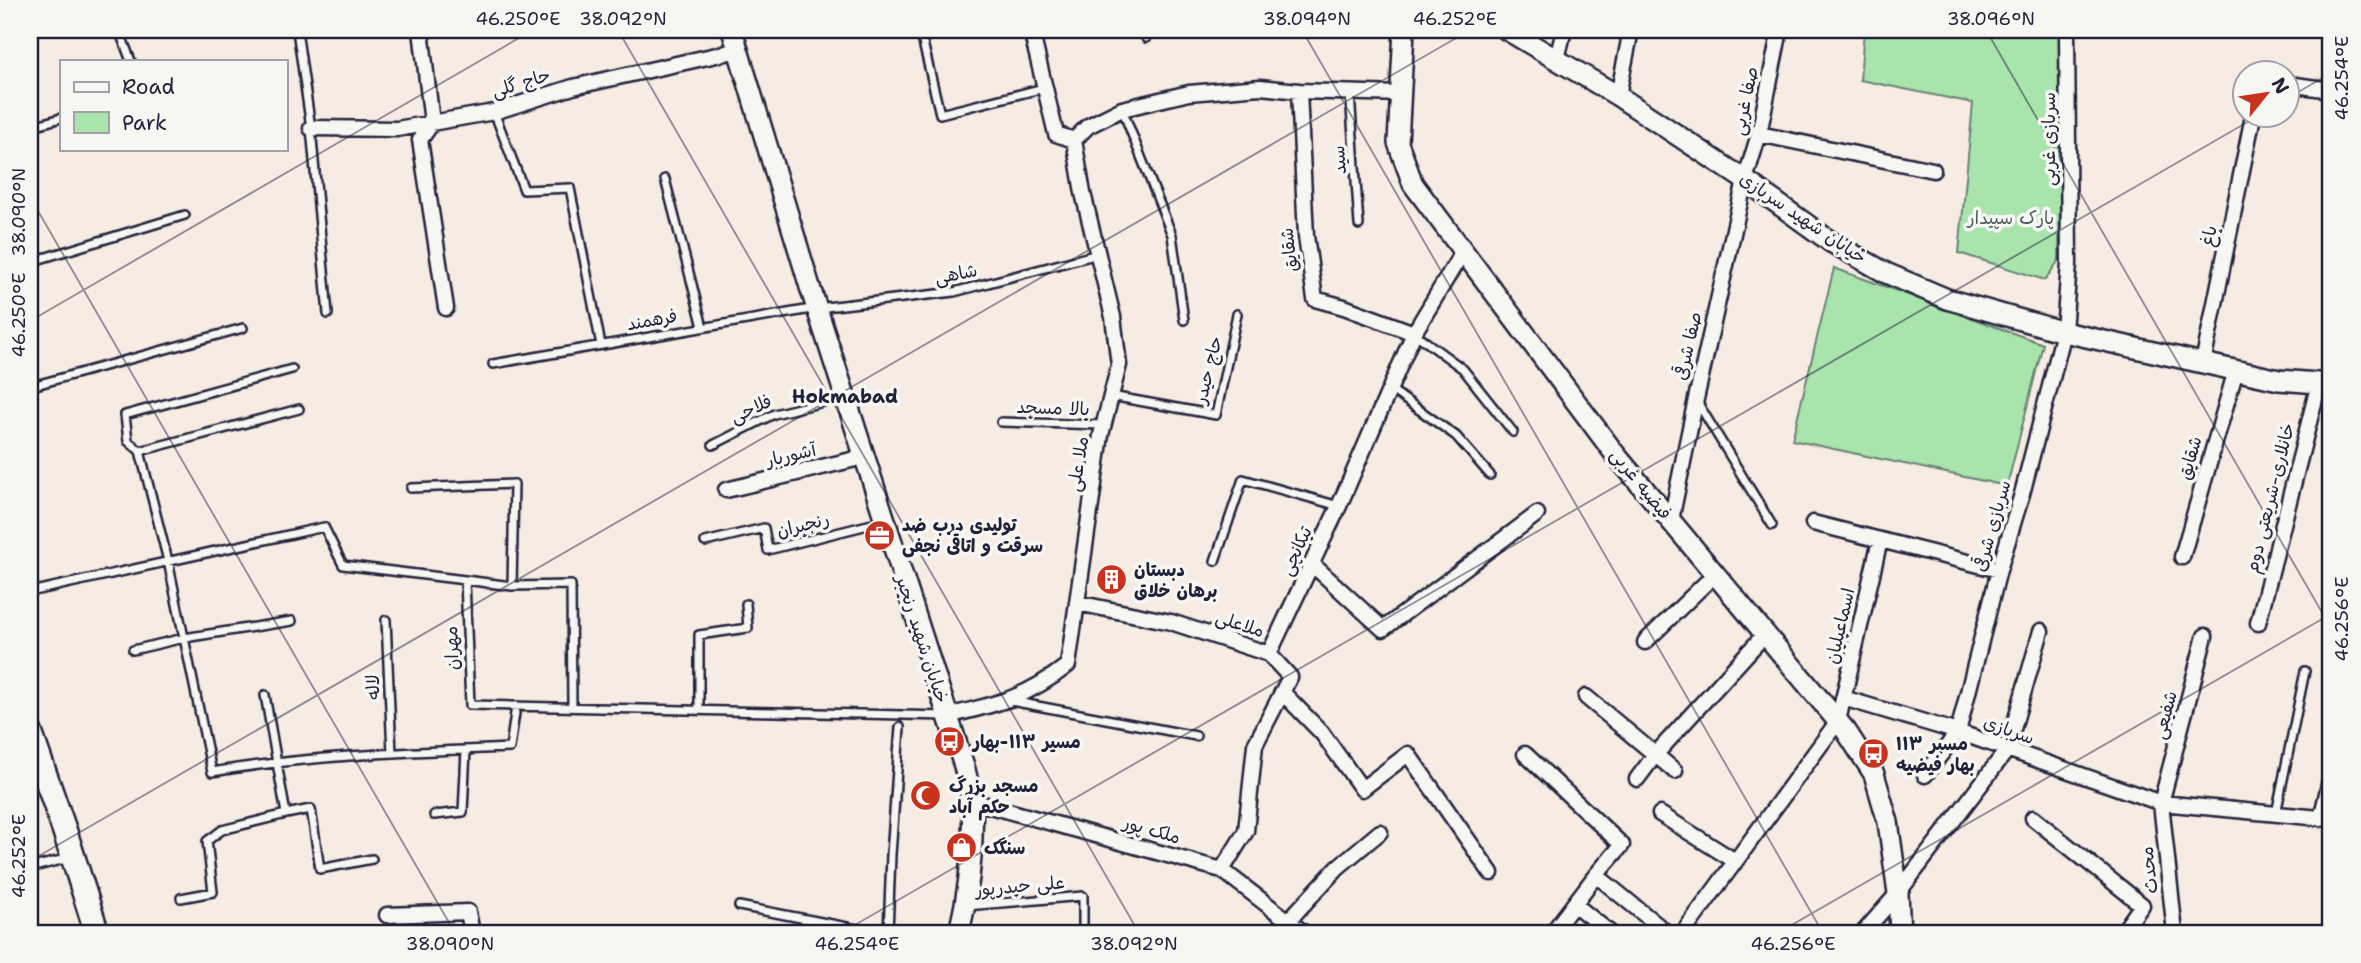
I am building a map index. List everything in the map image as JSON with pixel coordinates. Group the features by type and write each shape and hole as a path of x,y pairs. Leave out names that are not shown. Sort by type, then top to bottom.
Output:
{"main road":[{"path":"30,732 97,933"}],"street":[{"path":"421,30 432,123 420,140 446,308"},
{"name":"خیابان شهید رنجبر","path":"732,30 845,397 964,766 972,801 970,860 959,933"},
{"path":"1031,30 1056,134 1074,140 1088,125 1122,108 1189,93 1260,87 1401,94"},
{"name":"فیضیه غربی","path":"1404,30 1398,143 1413,184 1615,454 1838,721 1874,774 1888,822 1898,893 1900,933"},
{"name":"خیابان شهید سربازی","path":"1507,30 1618,96 1745,180 1831,242 1886,273 1947,299 2064,332 2279,380 2325,384"},
{"path":"1557,59 1564,30"},
{"path":"1618,96 1631,30"},
{"name":"صفا غربی","path":"1745,180 1759,134 1780,30"},
{"name":"سربازی غربی","path":"2064,332 2069,263 2067,30"},
{"name":"حاج گلی","path":"311,128 397,129 494,112 573,87 738,50"},
{"path":"2302,87 2331,90"},
{"name":"شقایق","path":"1299,91 1306,236 1315,299 1414,333"},
{"name":"باغ","path":"2203,363 2250,130"},
{"path":"1759,134 1933,170"},
{"name":"ملا علی","path":"947,716 1009,700 1044,684 1068,665 1104,425 1119,365 1113,317 1083,193 1074,140"},
{"name":"صفا شرقی","path":"1671,520 1745,180"},
{"name":"تیکانچی","path":"1269,654 1339,506 1414,333 1463,251"},
{"name":"سربازی شرقی","path":"1958,732 1998,570 2022,494 2064,332"},
{"name":"شقایق","path":"2182,557 2236,370"},
{"name":"خانلاری-شریعتی دوم","path":"2258,623 2325,384"},
{"name":"آشوربار","path":"726,491 864,457"},
{"path":"1312,564 1383,629 1536,514"},
{"path":"1813,523 1998,570"},
{"name":"اسماعیلیان","path":"1838,721 1880,540"},
{"path":"1646,642 1715,574"},
{"name":"ملاعلی","path":"1077,603 1171,622 1269,654"},
{"path":"1864,933 1898,893 2007,750 2041,631"},
{"path":"1637,779 1655,755 1765,634"},
{"name":"شفیعی","path":"2161,803 2205,636"},
{"path":"1222,870 1245,831 1255,745 1290,677 1269,654"},
{"path":"1282,692 1322,733 1362,789 1408,754 1491,873"},
{"path":"1586,696 1675,771"},
{"name":"سربازی","path":"1843,698 1958,732 2161,803 2326,819"},
{"path":"1683,933 1838,721"},
{"path":"1925,775 1958,732"},
{"path":"1525,754 1622,845 1595,875 1552,933"},
{"path":"2326,819 2331,776"},
{"name":"ملک پور","path":"972,801 1222,870 1304,933"},
{"name":"محدث","path":"2161,803 2175,933"},
{"path":"1660,814 1735,862"},
{"path":"2033,818 2142,905 2122,933"},
{"path":"1288,921 1338,867 1380,832"},
{"path":"1595,875 1667,933"},
{"path":"1574,904 1610,933"},
{"path":"387,915 468,912 472,933"}],"lane":[{"path":"119,30 131,60"},
{"path":"298,30 311,128 328,314"},
{"path":"920,30 940,114 1044,88"},
{"name":"سید","path":"1350,93 1359,225"},
{"path":"1122,108 1172,235 1184,320"},
{"path":"494,112 524,190 570,188 601,345"},
{"path":"30,127 60,118"},
{"path":"664,179 703,327"},
{"path":"30,262 184,215"},
{"name":"شاهی","path":"817,308 954,292 1098,254"},
{"name":"فرهمند","path":"493,365 817,308"},
{"name":"حاج حیدر","path":"1111,396 1216,415 1237,314"},
{"path":"30,382 32,386 243,328"},
{"path":"1414,333 1463,369 1513,432"},
{"path":"292,369 125,415 128,441 140,451 168,561 212,772 277,761 510,748 516,706"},
{"path":"1390,388 1456,436 1490,475"},
{"name":"فلاحی","path":"713,445 774,414 845,397"},
{"path":"1696,399 1772,525"},
{"path":"140,451 299,409"},
{"name":"بالا مسجد","path":"1001,422 1104,425"},
{"path":"1215,561 1243,479 1339,506"},
{"path":"411,488 514,484 512,586"},
{"name":"رنجبران","path":"705,542 765,528 768,550 885,521"},
{"path":"30,592 324,527 344,565 512,586 571,585 572,707"},
{"name":"مهران","path":"465,580 470,705 947,716"},
{"path":"699,710 699,635 748,628 746,604"},
{"name":"لاله","path":"386,620 392,753"},
{"path":"133,650 184,638 292,621"},
{"path":"2276,814 2305,671"},
{"path":"265,695 286,814"},
{"path":"1009,700 1196,736"},
{"path":"888,933 900,727"},
{"path":"434,815 463,812 466,750"},
{"path":"181,898 213,892 207,841 222,830 286,814 311,809 320,869 372,859"},
{"path":"30,868 73,857"},
{"path":"2329,933 2331,887"},
{"name":"علی‌ حیدرپور","path":"965,906 1083,896 1083,933"},
{"path":"739,906 878,933"}],"green space":[{"name":"پارک سپیدار","path":"1864,30 2063,30 2059,260 2045,280 1959,253 1973,103 1860,80"},
{"path":"1834,268 2043,344 2007,486 1792,440"}],"place":[{"name":"تولیدی درب ضد سرقت و اتاقی نجفی","path":"879,535"},
{"name":"دبستان برهان خلاق","path":"1111,580"},
{"name":"مسیر ۱۱۳-بهار","path":"950,742"},
{"name":"مسیر ۱۱۳ بهار فیضیه","path":"1873,754"},
{"name":"مسجد بزرگ حکم آباد","path":"926,796"},
{"name":"سنگک","path":"961,848"}],"district":[{"name":"Hokmabad","path":"845,396"}]}
